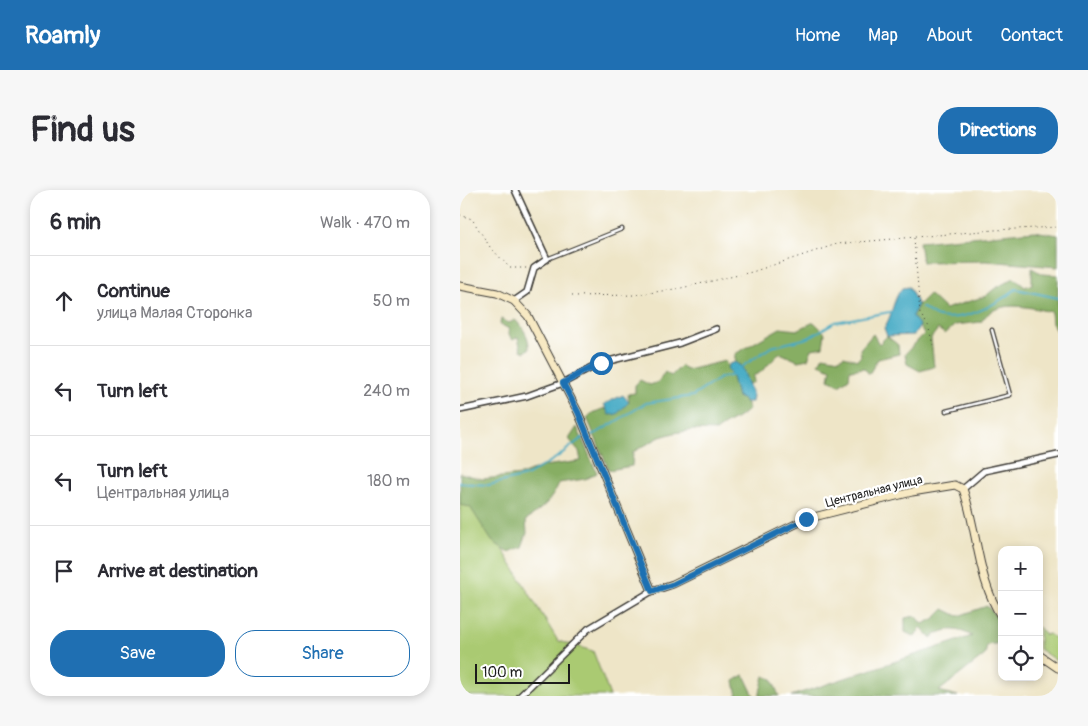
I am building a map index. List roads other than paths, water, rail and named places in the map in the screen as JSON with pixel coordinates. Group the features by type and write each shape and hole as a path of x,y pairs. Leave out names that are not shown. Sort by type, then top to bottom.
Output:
{"street":[{"path":"514,301 526,292 534,268 547,259 516,190"},
{"path":"460,286 489,291 514,301 528,316 578,412 652,591"},
{"path":"460,410 527,396 563,383 601,363 680,343 716,329"},
{"path":"998,612 993,605 986,583 963,489 984,471 1058,455"},
{"name":"Центральная улица","path":"520,696 588,629 652,591 674,584 806,519 912,492 955,485 963,489"},
{"path":"1043,658 1058,668"}],"lane":[{"path":"547,259 622,229"},
{"path":"946,411 1010,395 992,330"}],"water":[{"path":"909,287 918,305 912,316 920,326 914,335 887,336 884,328 896,297 902,288"},
{"path":"735,362 742,367 753,396 752,402 746,402 737,396 732,377 727,368 729,364"},
{"path":"623,395 629,402 617,414 609,415 604,404"}],"waterway":[{"path":"922,307 939,317 949,318 970,314 990,306 1016,289 1058,298"},
{"path":"740,368 771,347 808,338 835,322 895,311"},
{"path":"460,483 489,485 526,476 556,458 582,438 597,433 646,403 693,396 720,378 734,375"}]}
